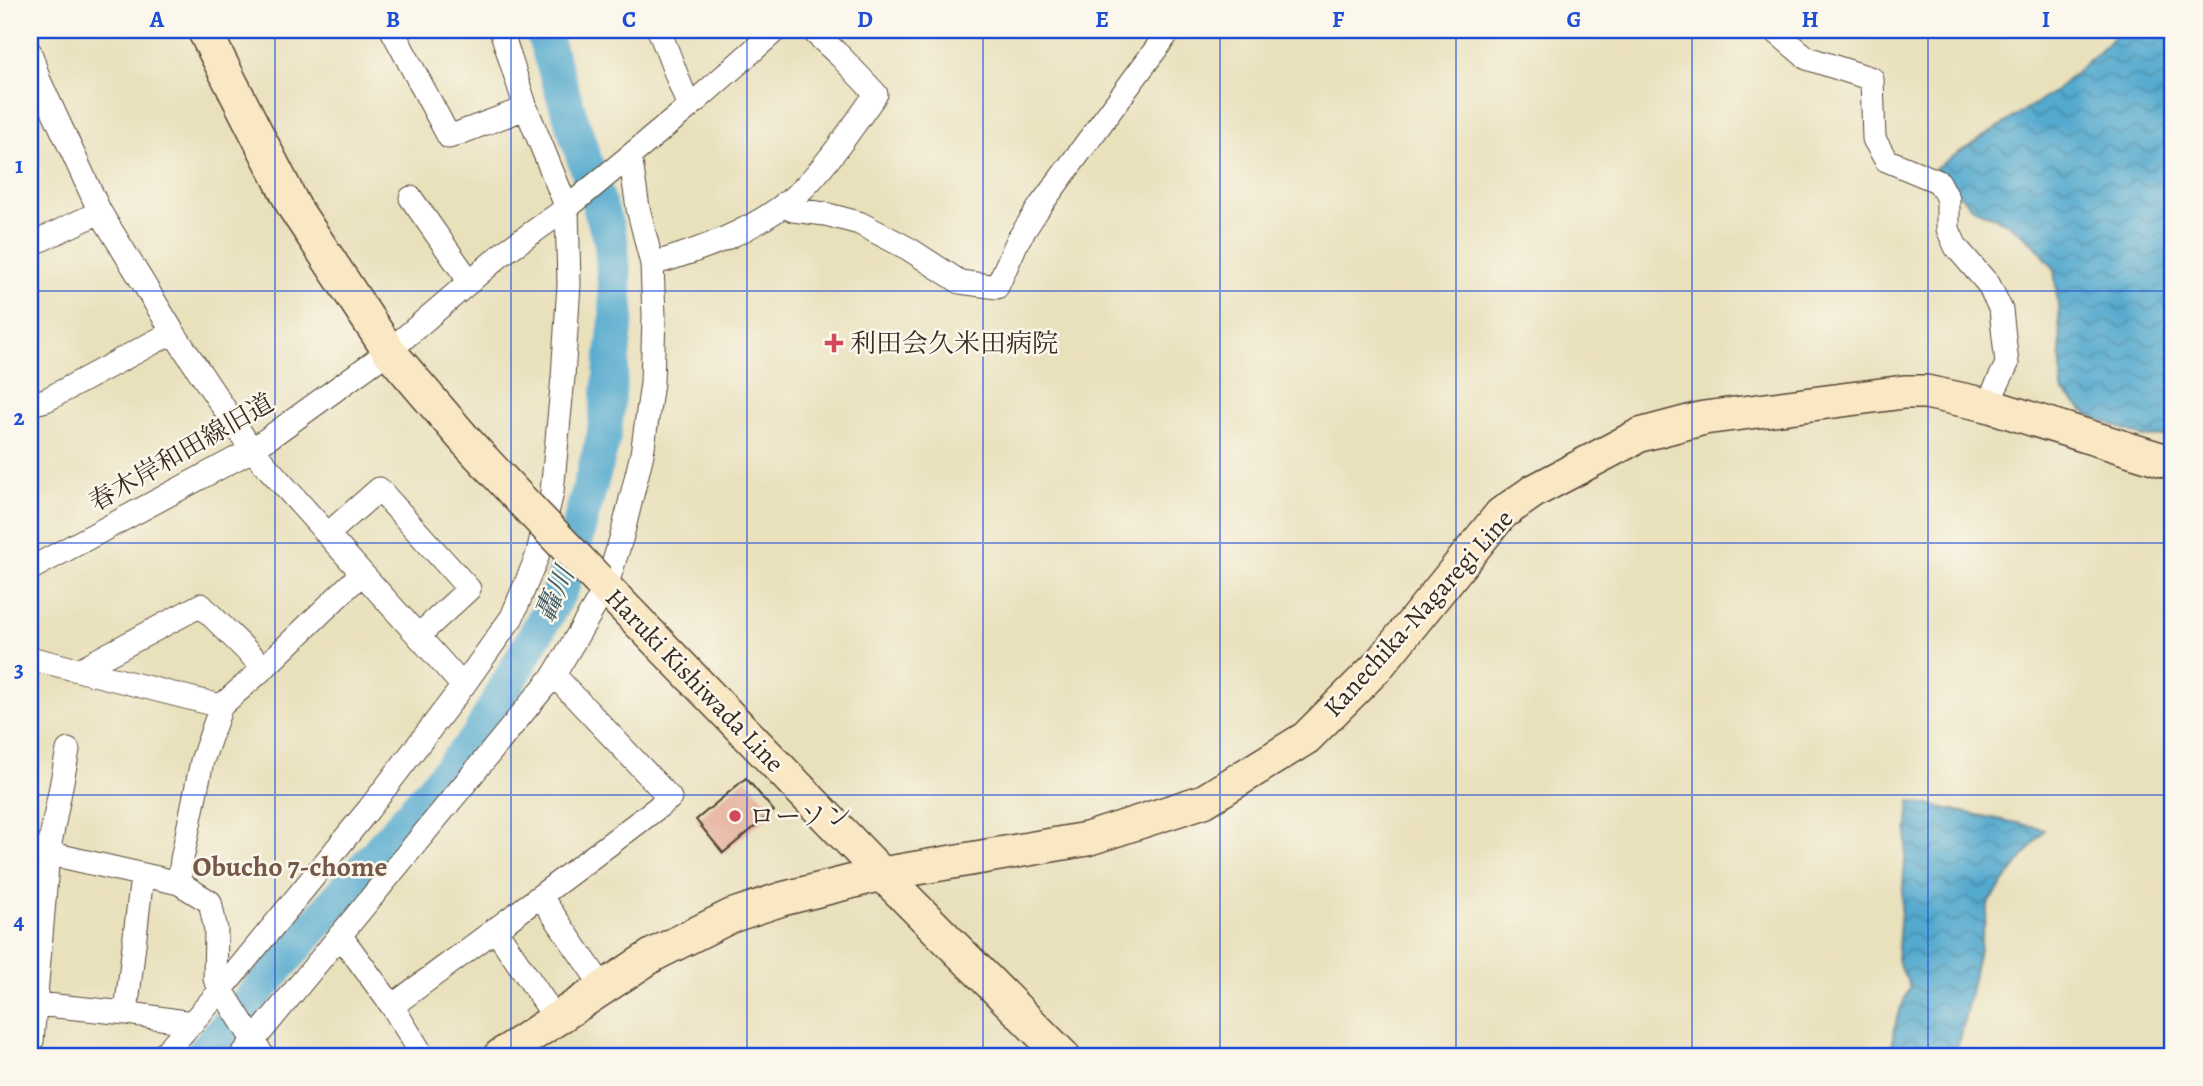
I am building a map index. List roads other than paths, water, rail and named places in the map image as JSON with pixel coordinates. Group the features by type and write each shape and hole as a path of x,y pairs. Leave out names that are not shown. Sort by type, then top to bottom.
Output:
{"street":[{"name":"Haruki Kishiwada Line","path":"204,30 294,207 389,351 521,500 882,874 1063,1056"},
{"path":"392,30 449,137 526,108"},
{"path":"162,1056 221,990 369,809 463,686 512,617 537,557 552,492 564,377 571,205 526,108 501,30"},
{"path":"659,30 689,107"},
{"name":"春木岸和田線旧道","path":"30,569 252,450 389,351 502,254 571,205 776,30"},
{"path":"652,264 695,252 771,214 797,193 840,144 876,94 812,30"},
{"path":"785,203 793,210 825,214 859,223 909,249 960,282 997,287 1018,240 1040,206 1170,30"},
{"path":"1774,30 1807,58 1872,79 1874,139 1886,160 1939,182 1948,199 1948,229 1956,247 1989,285 2001,310 2007,364 1987,405"},
{"path":"30,52 35,82 100,212 173,332 252,450 463,686"},
{"path":"39,852 179,883 209,902 216,930 215,979 253,1052 340,935 554,675 602,583 622,536 642,454 652,383 654,316 652,264 638,208 630,156"},
{"path":"411,198 470,282"},
{"path":"30,245 100,212"},
{"path":"30,404 46,400 173,332"},
{"name":"Kanechika-Nagaregi Line","path":"500,1056 653,955 731,916 782,899 882,874 1087,839 1204,801 1306,738 1377,667 1501,514 1534,491 1640,435 1704,418 1904,392 1926,392 1987,405 2173,463"},
{"path":"328,534 379,489 469,589 418,636"},
{"path":"179,883 202,761 221,706 362,573"},
{"path":"79,670 201,605 264,668"},
{"path":"30,658 221,706"},
{"path":"392,1006 670,798 554,675"},
{"path":"30,1040 32,1041 36,1004 39,852 68,750"},
{"path":"126,1013 142,876"},
{"path":"541,897 603,988"},
{"path":"495,929 556,1019"},
{"path":"340,935 392,1006 423,1056"},
{"path":"36,1004 193,1023"}],"water":[{"path":"2120,30 2173,30 2173,436 2143,437 2088,415 2062,391 2054,268 2034,244 2009,224 1971,207 1935,168 2055,91"},
{"path":"1910,801 2045,829 1989,902 1961,1036 1953,1056 1890,1056 1897,1017 1910,987 1897,959"}],"waterway":[{"name":"轟川","path":"201,1056 478,737 562,587 604,436 617,314 611,241 542,30"}],"place":[{"name":"利田会久米田病院","path":"834,343"},
{"name":"ローソン","path":"735,816"}],"district":[{"name":"Obucho 7-chome","path":"290,866"}]}
